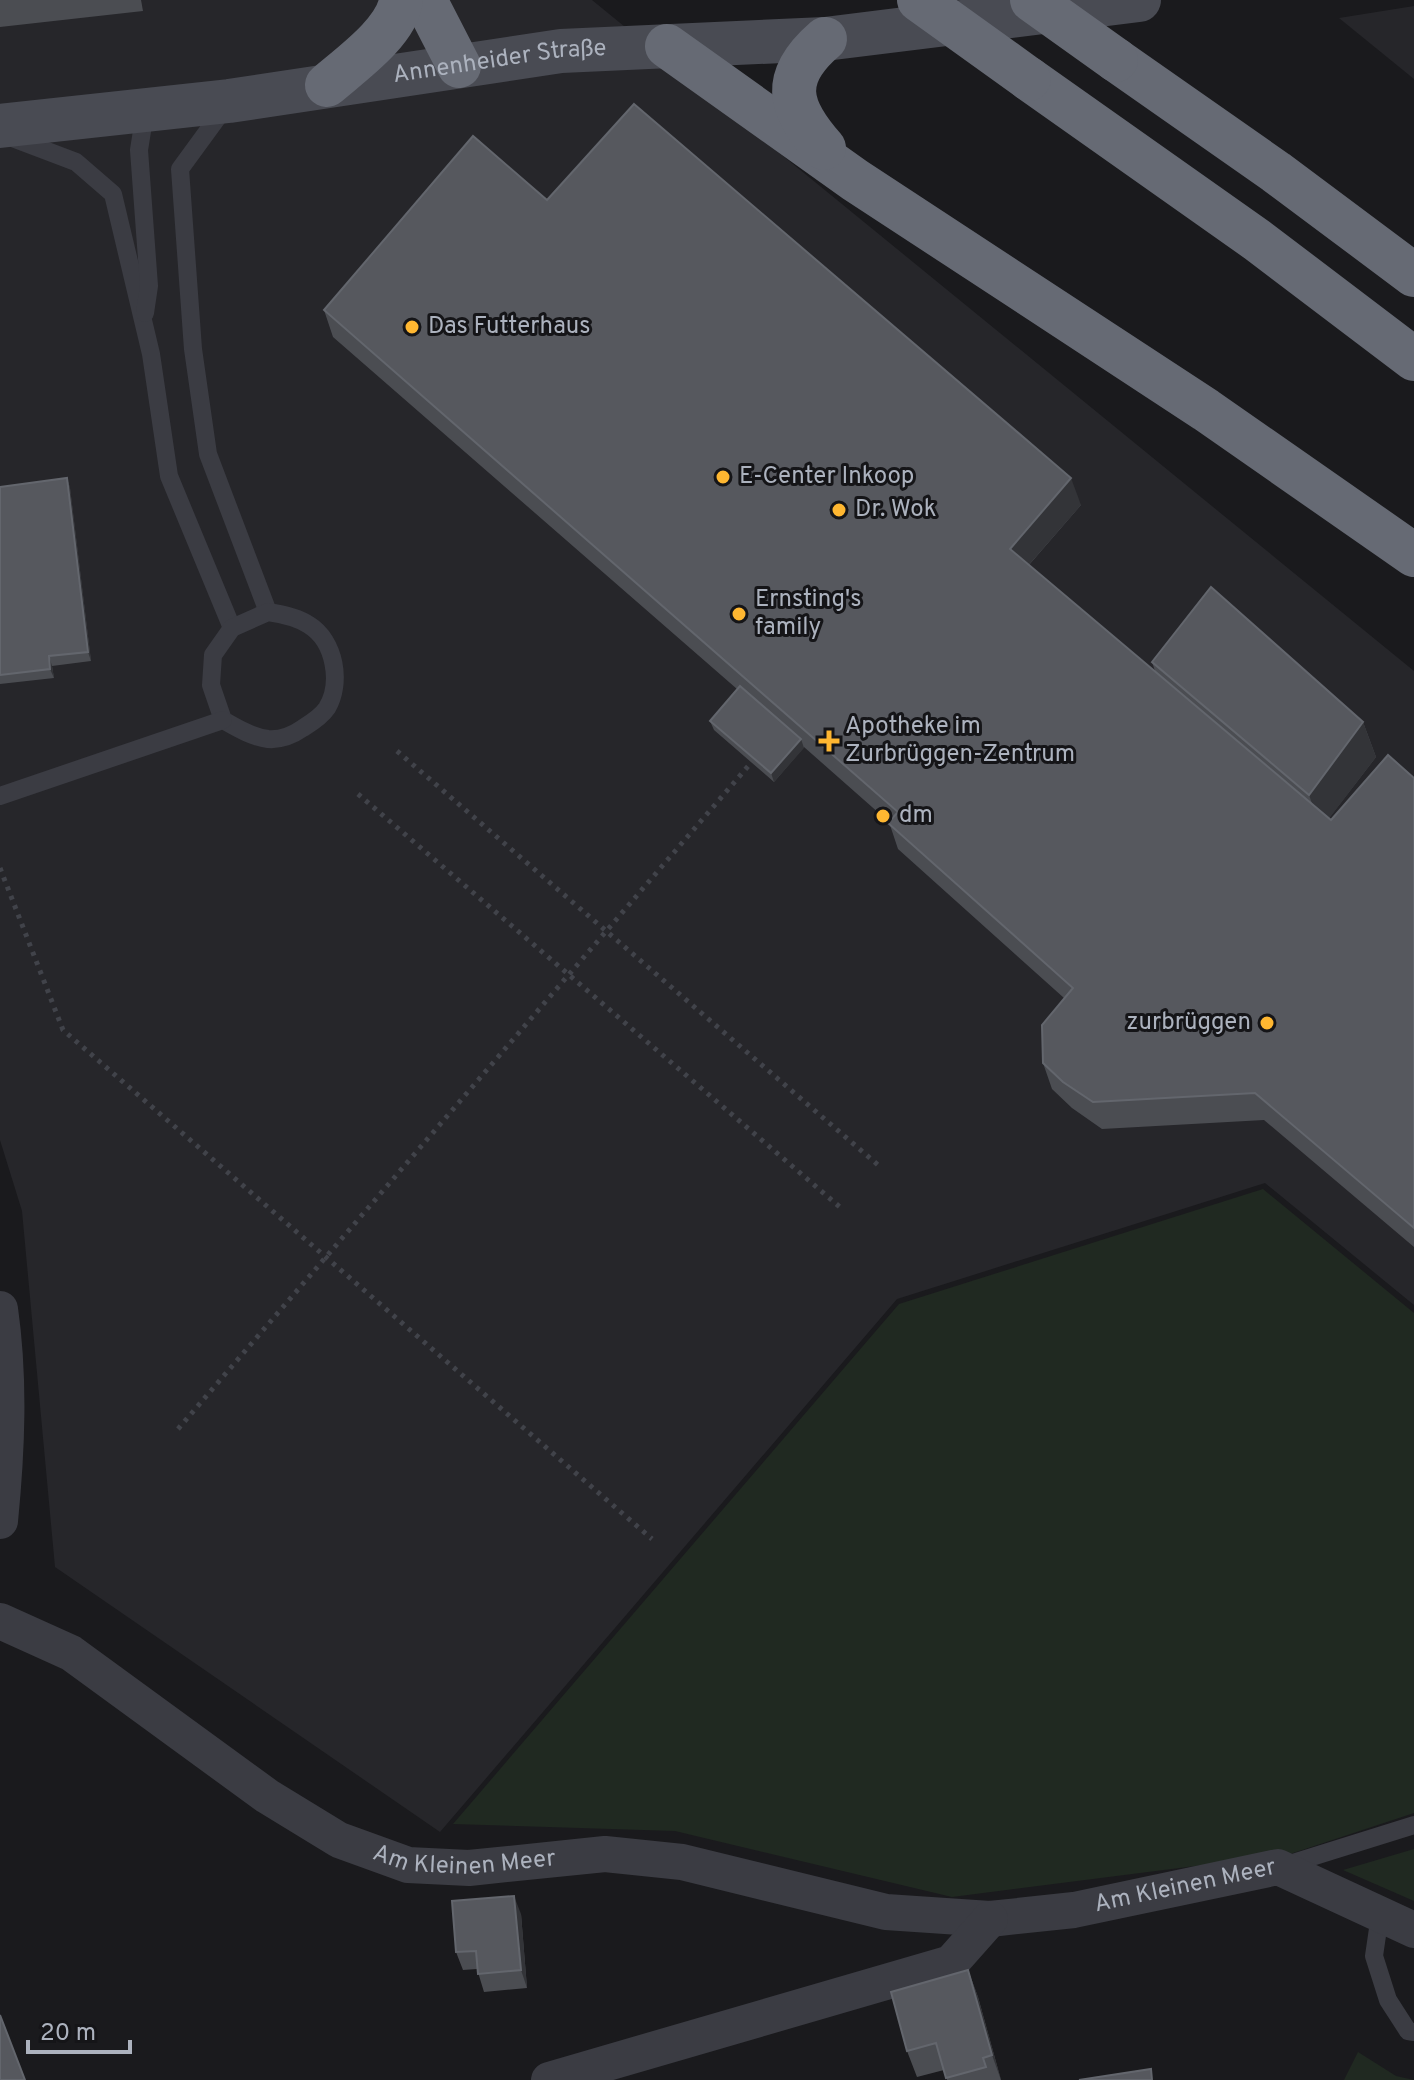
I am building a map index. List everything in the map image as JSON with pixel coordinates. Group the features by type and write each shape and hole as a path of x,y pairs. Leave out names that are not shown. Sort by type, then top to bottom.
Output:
{"highway":[{"path":"327,85 376,43 400,8 401,0"},
{"path":"425,0 459,66"},
{"path":"919,0 1257,240 1414,359"},
{"path":"1018,8 1116,60 1276,172 1414,275"},
{"path":"825,39 809,53 797,71 792,93 803,120 855,180"},
{"path":"667,46 855,180 1206,410 1414,555"}],"main road":[{"name":"Annenheider Straße","path":"0,126 229,101 561,51 825,39 1018,8 1139,0"}],"street":[{"path":"0,1309 6,1461 0,1521"},
{"name":"Am Kleinen Meer","path":"0,1621 71,1653 267,1796 339,1840 408,1865 469,1868 605,1854 682,1862 886,1912 990,1919 1074,1910 1278,1867 1414,1930"},
{"path":"549,2080 951,1963 990,1919"}],"lane":[{"path":"229,101 180,169 193,349 208,454 268,612"},
{"path":"143,323 149,286 139,150 145,110"},
{"path":"0,133 76,162 113,194 151,354 169,476 232,628"},
{"path":"268,612 285,614 311,626 328,646 336,677 327,708 315,721 291,736 269,739 244,732 223,720 211,685 213,655 232,628 268,612"},
{"path":"4,795 223,720"},
{"path":"1278,1867 1414,1825"},
{"path":"1380,1915 1374,1956 1388,2000 1408,2031 1414,2032"}],"path":[{"path":"397,751 878,1165"},
{"path":"178,1429 750,764"},
{"path":"358,794 841,1208"},
{"path":"0,868 63,1030 652,1539"}],"shaded area":[{"path":"0,0 592,0 1414,671 1414,1305 1265,1183 897,1299 440,1832 55,1567 22,1211 0,1140"},
{"path":"1414,6 1414,79 1339,18"},
{"path":"1263,1189 1414,1313 1414,1813 1290,1854 952,1897 675,1831 453,1824 899,1304"},
{"path":"1414,1849 1414,1901 1343,1870"},
{"path":"1358,2052 1396,2076 1414,2080 1344,2080"}],"building":[{"path":"634,104 1071,478 1010,549 1331,820 1388,755 1414,778 1414,1228 1255,1093 1093,1102 1063,1082 1043,1063 1042,1025 1073,988 888,823 898,812 324,310 473,136 547,200"},
{"path":"67,478 88,652 49,656 50,669 0,675 0,487"},
{"path":"1211,587 1363,722 1309,795 1152,662"},
{"path":"740,686 801,739 771,773 710,721"},
{"path":"514,1896 521,1970 478,1974 476,1951 456,1952 452,1901"},
{"path":"968,1970 992,2055 983,2058 986,2067 946,2078 936,2043 907,2051 891,1992"},
{"path":"0,2015 25,2080 0,2080"},
{"path":"1151,2069 1152,2080 1079,2080"}],"place":[{"name":"Das Futterhaus","path":"412,327"},
{"name":"E-Center Inkoop","path":"723,477"},
{"name":"Dr. Wok","path":"839,510"},
{"name":"Ernsting's family","path":"739,614"},
{"name":"Apotheke im Zurbrüggen-Zentrum","path":"829,741"},
{"name":"dm","path":"883,816"},
{"name":"zurbrüggen","path":"1267,1023"}]}
